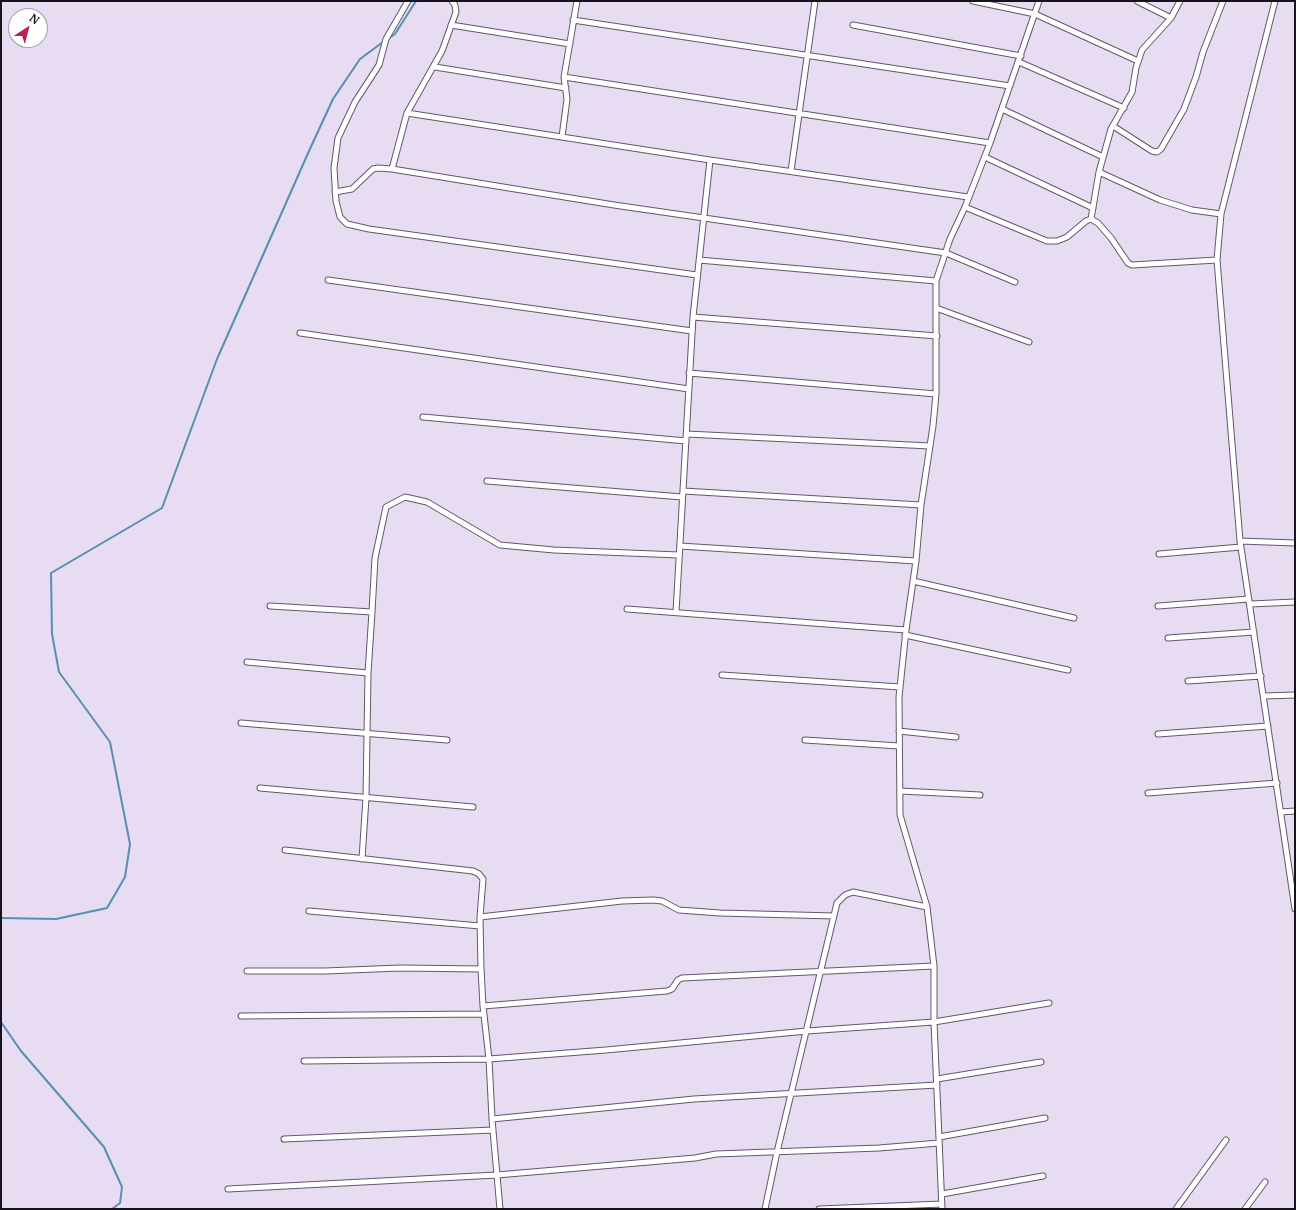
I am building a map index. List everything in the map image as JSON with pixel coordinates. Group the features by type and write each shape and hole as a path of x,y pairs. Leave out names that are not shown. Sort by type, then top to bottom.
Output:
{"street":[{"path":"408,1 386,39 384,53 379,65 355,102 338,138 334,168 335,192 340,217 347,224 355,227 698,275"},
{"path":"392,169 407,113 435,67 456,12 455,5 452,1"},
{"path":"562,137 568,99 564,77 577,1"},
{"path":"791,172 815,1"},
{"path":"973,1 1035,14 1138,61"},
{"path":"819,1209 942,1206 934,1022 934,966 927,907 900,816 900,687 905,633 916,561 921,505 936,394 936,281 985,157 1039,1"},
{"path":"1137,1 1171,18"},
{"path":"1091,219 1103,157 1113,126 1132,92 1138,61 1142,50 1171,18 1180,1"},
{"path":"1113,126 1152,151 1157,152 1161,149 1184,109 1196,77 1203,52 1223,1"},
{"path":"1275,1 1221,214 1217,260 1240,541 1281,812 1292,869 1295,909"},
{"path":"573,20 1010,86"},
{"path":"451,25 570,44"},
{"path":"853,25 1021,56"},
{"path":"1018,62 1124,108"},
{"path":"435,67 566,88"},
{"path":"564,77 990,143"},
{"path":"1002,109 1103,157"},
{"path":"407,113 710,160 968,197"},
{"path":"985,157 1093,208"},
{"path":"676,612 693,317 710,160"},
{"path":"335,192 352,189 373,169 392,169 614,205 946,253 1015,282"},
{"path":"1099,172 1160,200 1192,210 1221,214"},
{"path":"965,207 1047,241 1057,241 1067,237 1086,220 1091,219 1098,222 1128,263 1132,265 1217,260"},
{"path":"699,260 936,281"},
{"path":"328,280 692,331"},
{"path":"936,308 1029,342"},
{"path":"693,317 936,336"},
{"path":"300,333 688,389"},
{"path":"689,373 936,394"},
{"path":"424,417 686,441"},
{"path":"687,434 930,446"},
{"path":"487,481 682,494 921,505"},
{"path":"362,859 366,798 368,673 375,558 386,507 405,497 427,502 500,545 554,550 679,555"},
{"path":"1240,541 1295,543"},
{"path":"680,546 916,561"},
{"path":"1160,554 1241,547"},
{"path":"913,581 1074,618"},
{"path":"1158,606 1249,601 1295,602"},
{"path":"270,606 372,612"},
{"path":"628,609 905,633 1068,670"},
{"path":"1168,638 1254,632"},
{"path":"247,662 368,673"},
{"path":"722,676 900,687"},
{"path":"1188,681 1261,676"},
{"path":"1264,696 1295,695"},
{"path":"241,723 447,740"},
{"path":"1158,734 1268,726"},
{"path":"899,731 956,737"},
{"path":"805,740 899,746"},
{"path":"1148,793 1277,783"},
{"path":"260,788 473,807"},
{"path":"900,791 980,795"},
{"path":"1281,812 1295,811"},
{"path":"285,850 473,871 479,874 483,879 480,917 481,969 500,1209"},
{"path":"765,1209 777,1152 837,903 845,896 853,892 927,907"},
{"path":"480,917 622,901 653,900 662,901 679,910 720,913 834,916"},
{"path":"309,911 480,926"},
{"path":"483,1006 667,991 672,989 678,980 682,978 822,970 934,966"},
{"path":"247,971 481,969"},
{"path":"304,1061 489,1059 606,1050 807,1031 934,1022 1049,1003"},
{"path":"241,1016 484,1014"},
{"path":"492,1120 694,1099 792,1094 937,1082 1041,1062"},
{"path":"939,1137 1045,1118"},
{"path":"284,1139 493,1130"},
{"path":"1176,1209 1226,1140"},
{"path":"228,1189 497,1175 695,1158 716,1154 879,1148 939,1143"},
{"path":"942,1194 1043,1176"},
{"path":"1246,1209 1265,1182"}],"waterway":[{"path":"389,38 395,34 416,1"},
{"path":"1,918 56,919 107,908 125,877 130,844 110,742 59,672 52,634 51,573 162,508 217,359 333,99 360,59 383,42"},
{"path":"1,1022 21,1051 104,1147 122,1187 120,1203 112,1209"}]}
